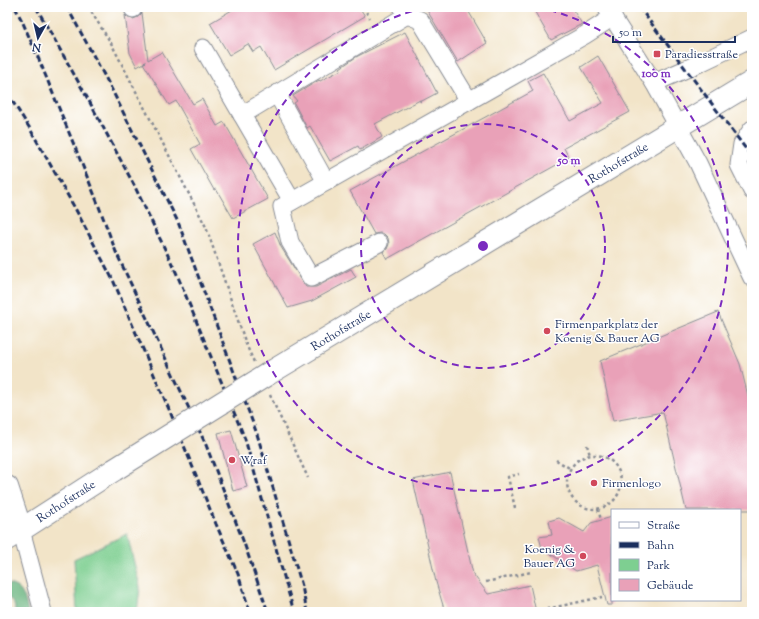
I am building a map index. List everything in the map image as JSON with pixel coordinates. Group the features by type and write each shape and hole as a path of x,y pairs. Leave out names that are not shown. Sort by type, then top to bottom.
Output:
{"main road":[{"name":"Rothofstraße","path":"14,534 114,470 264,378 752,82"},
{"path":"7,487 14,534"}],"street":[{"path":"242,116 404,11 420,20 469,101"},
{"path":"378,243 312,278 290,242 282,207 585,35 610,12 654,83 698,163 752,278"},
{"path":"654,83 752,38"},
{"path":"203,48 292,201"},
{"path":"277,94 326,182"},
{"path":"752,128 742,144 739,165 752,191"},
{"path":"14,534 43,612"}],"path":[{"path":"88,7 111,43 206,227 246,344 264,378 308,478"},
{"path":"587,446 590,455"},
{"path":"590,455 598,455 610,460 618,469 621,478 621,486 613,501 598,509 580,505 573,499 568,490 568,472 573,464 581,458 590,455"},
{"path":"556,460 571,469"},
{"path":"515,508 508,477 519,474"},
{"path":"598,509 601,520"},
{"path":"486,582 531,572"},
{"path":"547,609 602,596"}],"green space":[{"path":"127,534 140,587 137,612 77,612 74,559"},
{"path":"7,584 17,587 20,590 28,612 15,612 13,603 7,597"}],"building":[{"path":"237,7 359,7 365,16 274,70 261,47 253,52 248,44 229,55 210,23"},
{"path":"425,7 466,7 487,43 458,62"},
{"path":"532,7 571,7 582,24 551,40"},
{"path":"142,13 148,60 162,52 193,104 202,99 217,126 224,122 268,199 233,218 216,189 214,190 191,149 200,144 176,101 169,105 143,63 137,67 130,53 125,15 128,18 133,19"},
{"path":"405,32 437,93 420,102 420,100 375,124 382,137 360,150 358,146 330,161 310,126 307,128 294,103 297,101 293,96 319,80 320,81 341,70 340,68 356,57"},
{"path":"598,56 630,112 564,148 569,158 387,259 383,252 387,249 389,244 388,238 384,234 374,234 350,191 533,91 528,81 543,73 570,121 603,103 581,67"},
{"path":"275,232 281,247 306,287 316,287 351,269 356,277 312,301 288,308 253,244"},
{"path":"718,312 740,364 752,412 752,510 686,509 663,412 613,421 600,361"},
{"name":"Wraf","path":"231,430 247,487 233,491 218,433"},
{"path":"450,472 473,574 488,594 530,585 536,612 445,612 436,582 413,480"},
{"name":"Koenig & Bauer AG","path":"611,517 612,605 607,605 597,565 576,571 542,548 539,537 552,535 549,521 559,518 584,532 591,523"}],"railway":[{"path":"15,7 40,62 95,196 116,252 206,445 244,543 268,612"},
{"path":"36,7 134,185 176,272 245,439 294,612"},
{"path":"67,7 110,86 178,222 257,434 302,586 307,612"},
{"path":"639,7 752,157"},
{"path":"7,93 29,127 76,210 113,280 238,574 250,612"}],"place":[{"name":"Paradiesstraße","path":"657,54"},
{"name":"Firmenparkplatz der Koenig & Bauer AG","path":"547,331"},
{"name":"Wraf","path":"232,460"},
{"name":"Firmenlogo","path":"594,483"},
{"name":"Koenig & Bauer AG","path":"583,556"}]}
